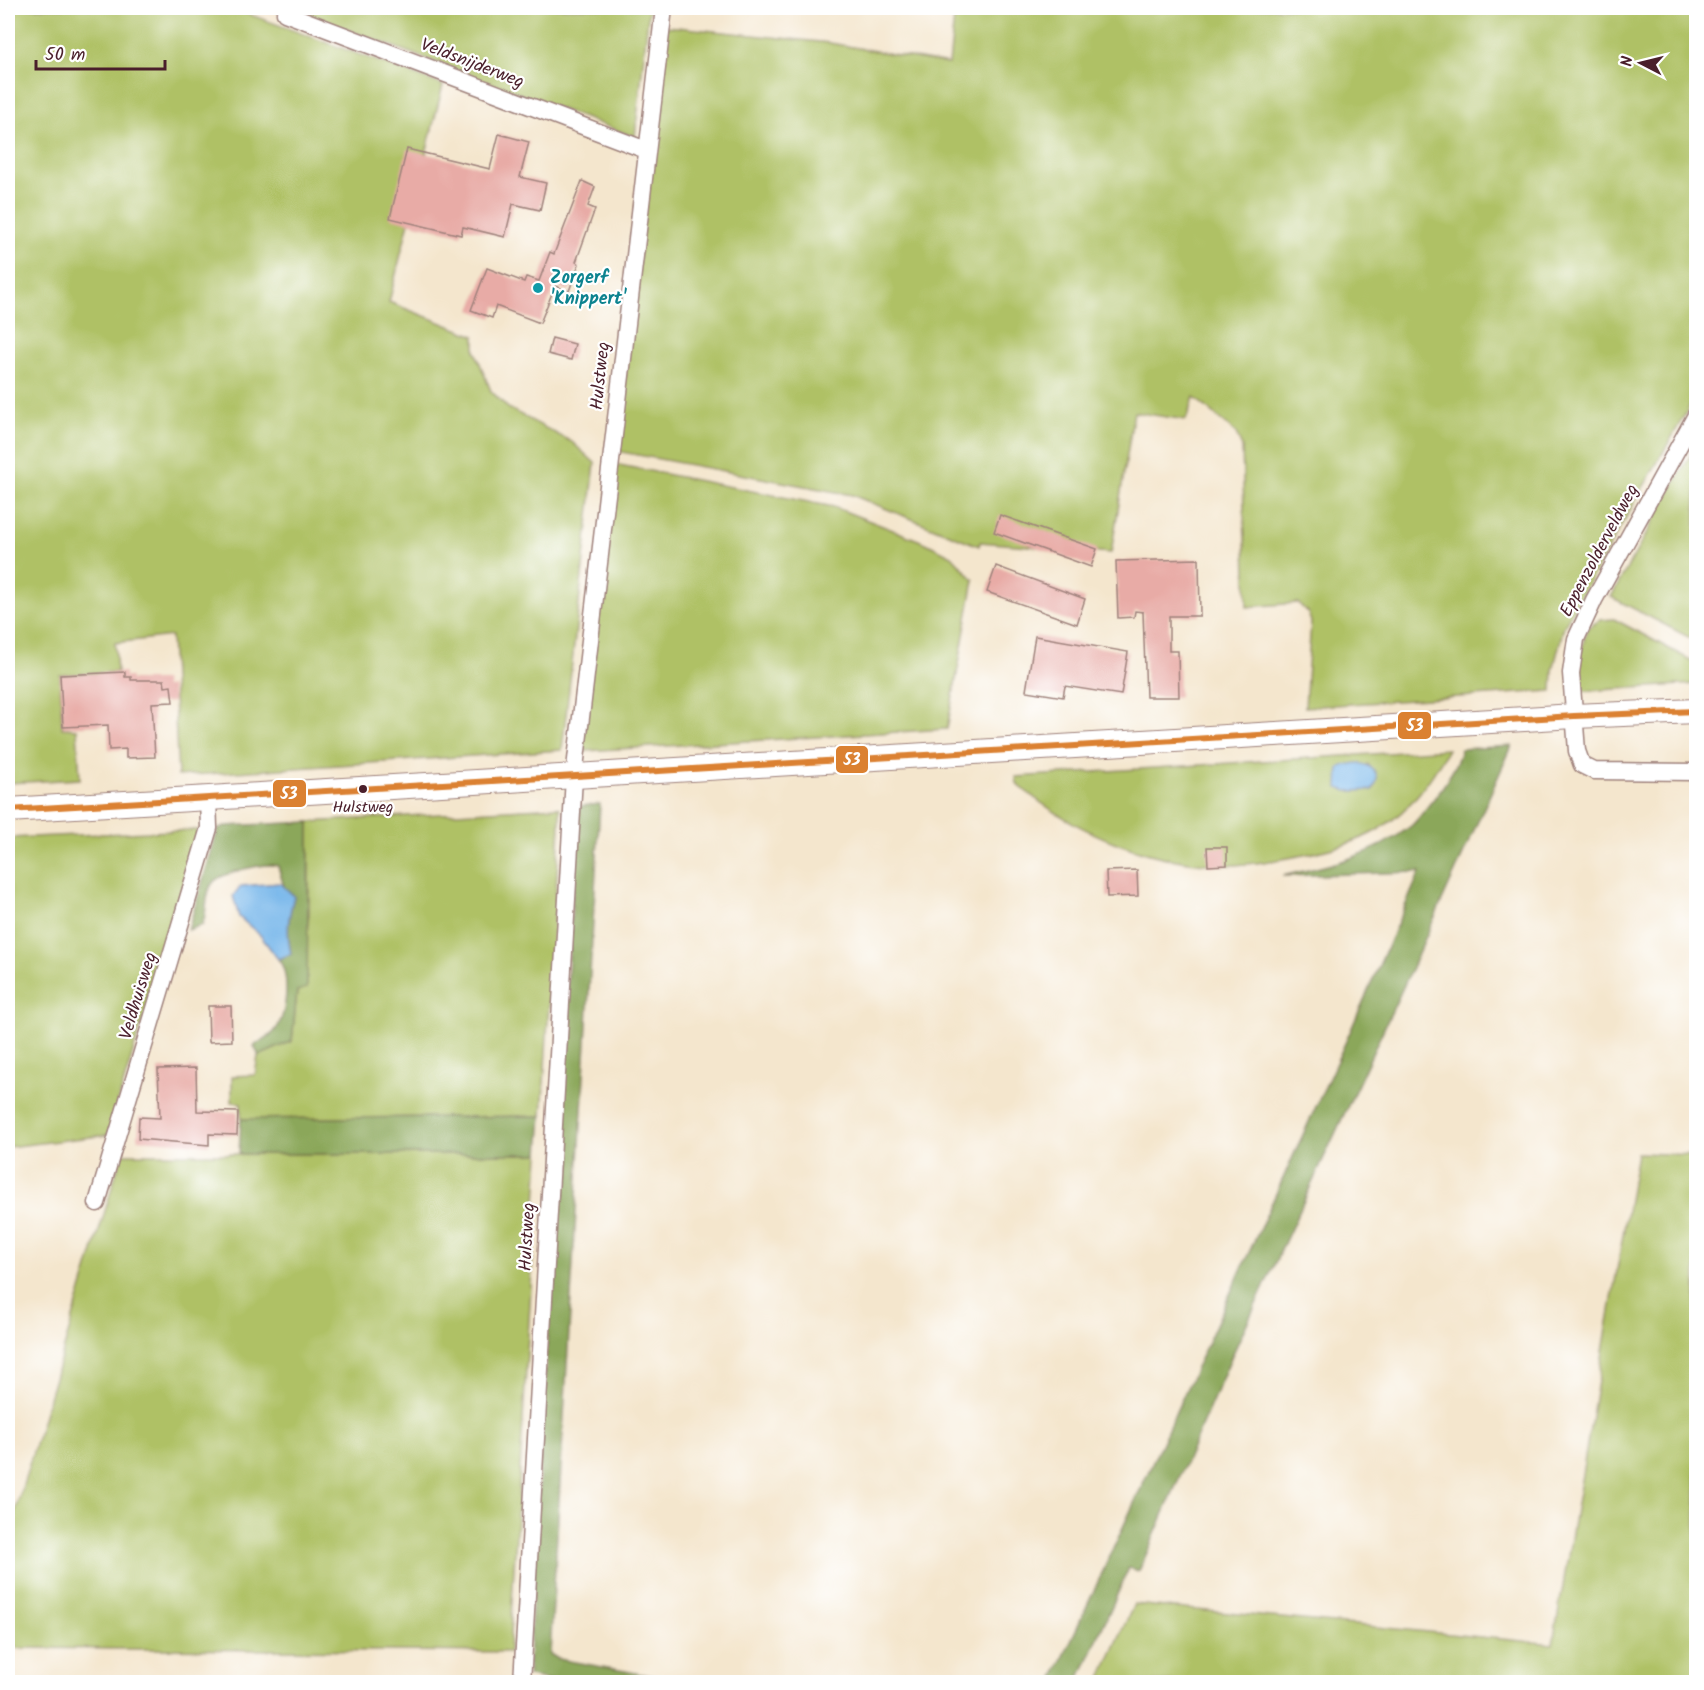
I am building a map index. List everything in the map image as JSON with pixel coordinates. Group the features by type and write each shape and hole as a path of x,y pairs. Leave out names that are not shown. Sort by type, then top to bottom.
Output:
{"main road":[{"path":"8,810 1574,716 1696,711"}],"street":[{"name":"Hulstweg","path":"522,1683 573,777 664,8"},
{"name":"Veldsnijderweg","path":"285,13 646,150"},
{"name":"Eppenzolderveldweg","path":"1696,415 1594,600 1575,639 1571,673 1577,751 1582,765 1594,771 1696,772"},
{"name":"Veldhuisweg","path":"97,1203 209,828 208,798"}],"green space":[{"path":"8,8 232,8 443,85 389,302 475,336 475,351 491,391 508,408 572,442 595,463 562,750 178,776 171,636 115,643 117,672 60,675 62,728 77,729 80,779 8,783"},
{"path":"290,8 649,8 635,137"},
{"path":"955,8 1696,8 1696,395 1564,626 1553,670 1552,691 1305,707 1311,622 1308,613 1298,603 1247,607 1242,447 1236,433 1194,397 1186,420 1134,412 1111,553 980,542 979,546 852,495 616,451 667,26 830,43 949,64"},
{"path":"1696,445 1696,641 1611,597"},
{"path":"614,464 834,507 926,543 952,556 974,580 947,729 586,751 583,748"},
{"path":"1614,619 1696,663 1696,684 1580,690 1576,673 1587,628 1600,620"},
{"path":"1512,746 1230,1360 1139,1571 1129,1568 1078,1682 1052,1682 1346,1041 1420,872 1282,876 1366,852 1411,826 1441,789 1453,770 1461,749"},
{"path":"1448,749 1435,772 1411,803 1371,834 1341,846 1320,851 1235,865 1176,860 1119,844 1065,818 1040,802 1017,784 1016,777","holes":["1368,764 1376,775 1375,787 1372,790 1348,791"]},
{"path":"600,804 550,1654 558,1659 686,1682 560,1682 528,1676 577,816 581,806"},
{"path":"560,808 560,826 542,1116 241,1119 241,1103 232,1102 232,1076 255,1075 258,1056 292,1041 309,914 309,822"},
{"path":"309,822 307,988 297,991 292,1041 259,1056 254,1046 274,1032 282,1016 286,996 285,975 278,959 291,954 288,925 294,896 284,887 278,866 243,869 216,880 208,893 202,925 188,930 218,829 225,826"},
{"path":"197,830 198,837 108,1135 8,1147 8,838"},
{"path":"542,1116 539,1154 239,1154 241,1119"},
{"path":"1637,1153 1696,1155 1696,1682 1099,1682 1134,1604 1553,1644"},
{"path":"122,1154 539,1154 509,1652 8,1648 8,1535"}],"water":[{"path":"1357,763 1375,771 1377,779 1372,790 1348,791 1338,788 1339,768"},
{"path":"280,883 294,896 288,925 291,954 278,959 260,935 239,917 233,896 241,886"}],"building":[{"path":"499,134 529,142 520,177 546,183 540,210 513,204 505,237 463,227 461,235 390,218 407,149 490,169"},
{"path":"582,181 595,187 588,206 595,209 576,262 579,264 569,291 555,286 540,323 496,306 492,318 471,310 487,268 524,282 526,277 539,281 550,252 554,254"},
{"path":"552,338 575,344 571,360 548,354"},
{"path":"1000,515 1097,549 1091,567 994,532"},
{"path":"1199,559 1200,616 1169,616 1169,651 1178,651 1179,697 1146,697 1143,612 1135,611 1134,617 1118,618 1116,561"},
{"path":"996,566 1085,599 1077,624 987,592"},
{"path":"1035,636 1128,652 1121,695 1065,686 1063,697 1026,691"},
{"path":"125,672 125,677 131,677 131,680 164,680 165,687 171,686 173,702 152,703 155,757 126,758 126,749 109,750 108,725 63,727 60,675"},
{"path":"1207,847 1227,847 1227,865 1208,866"},
{"path":"1137,870 1138,896 1107,897 1106,871"},
{"path":"208,1006 231,1006 232,1041 209,1042"},
{"path":"196,1068 197,1111 238,1112 237,1135 209,1134 209,1145 138,1139 139,1117 160,1118 158,1069"}],"transit line":[{"name":"53","path":"8,810 1574,716 1696,711"}],"place":[{"name":"Zorgerf 'Knippert'","path":"538,288"},
{"name":"Hulstweg","path":"363,789"}]}
